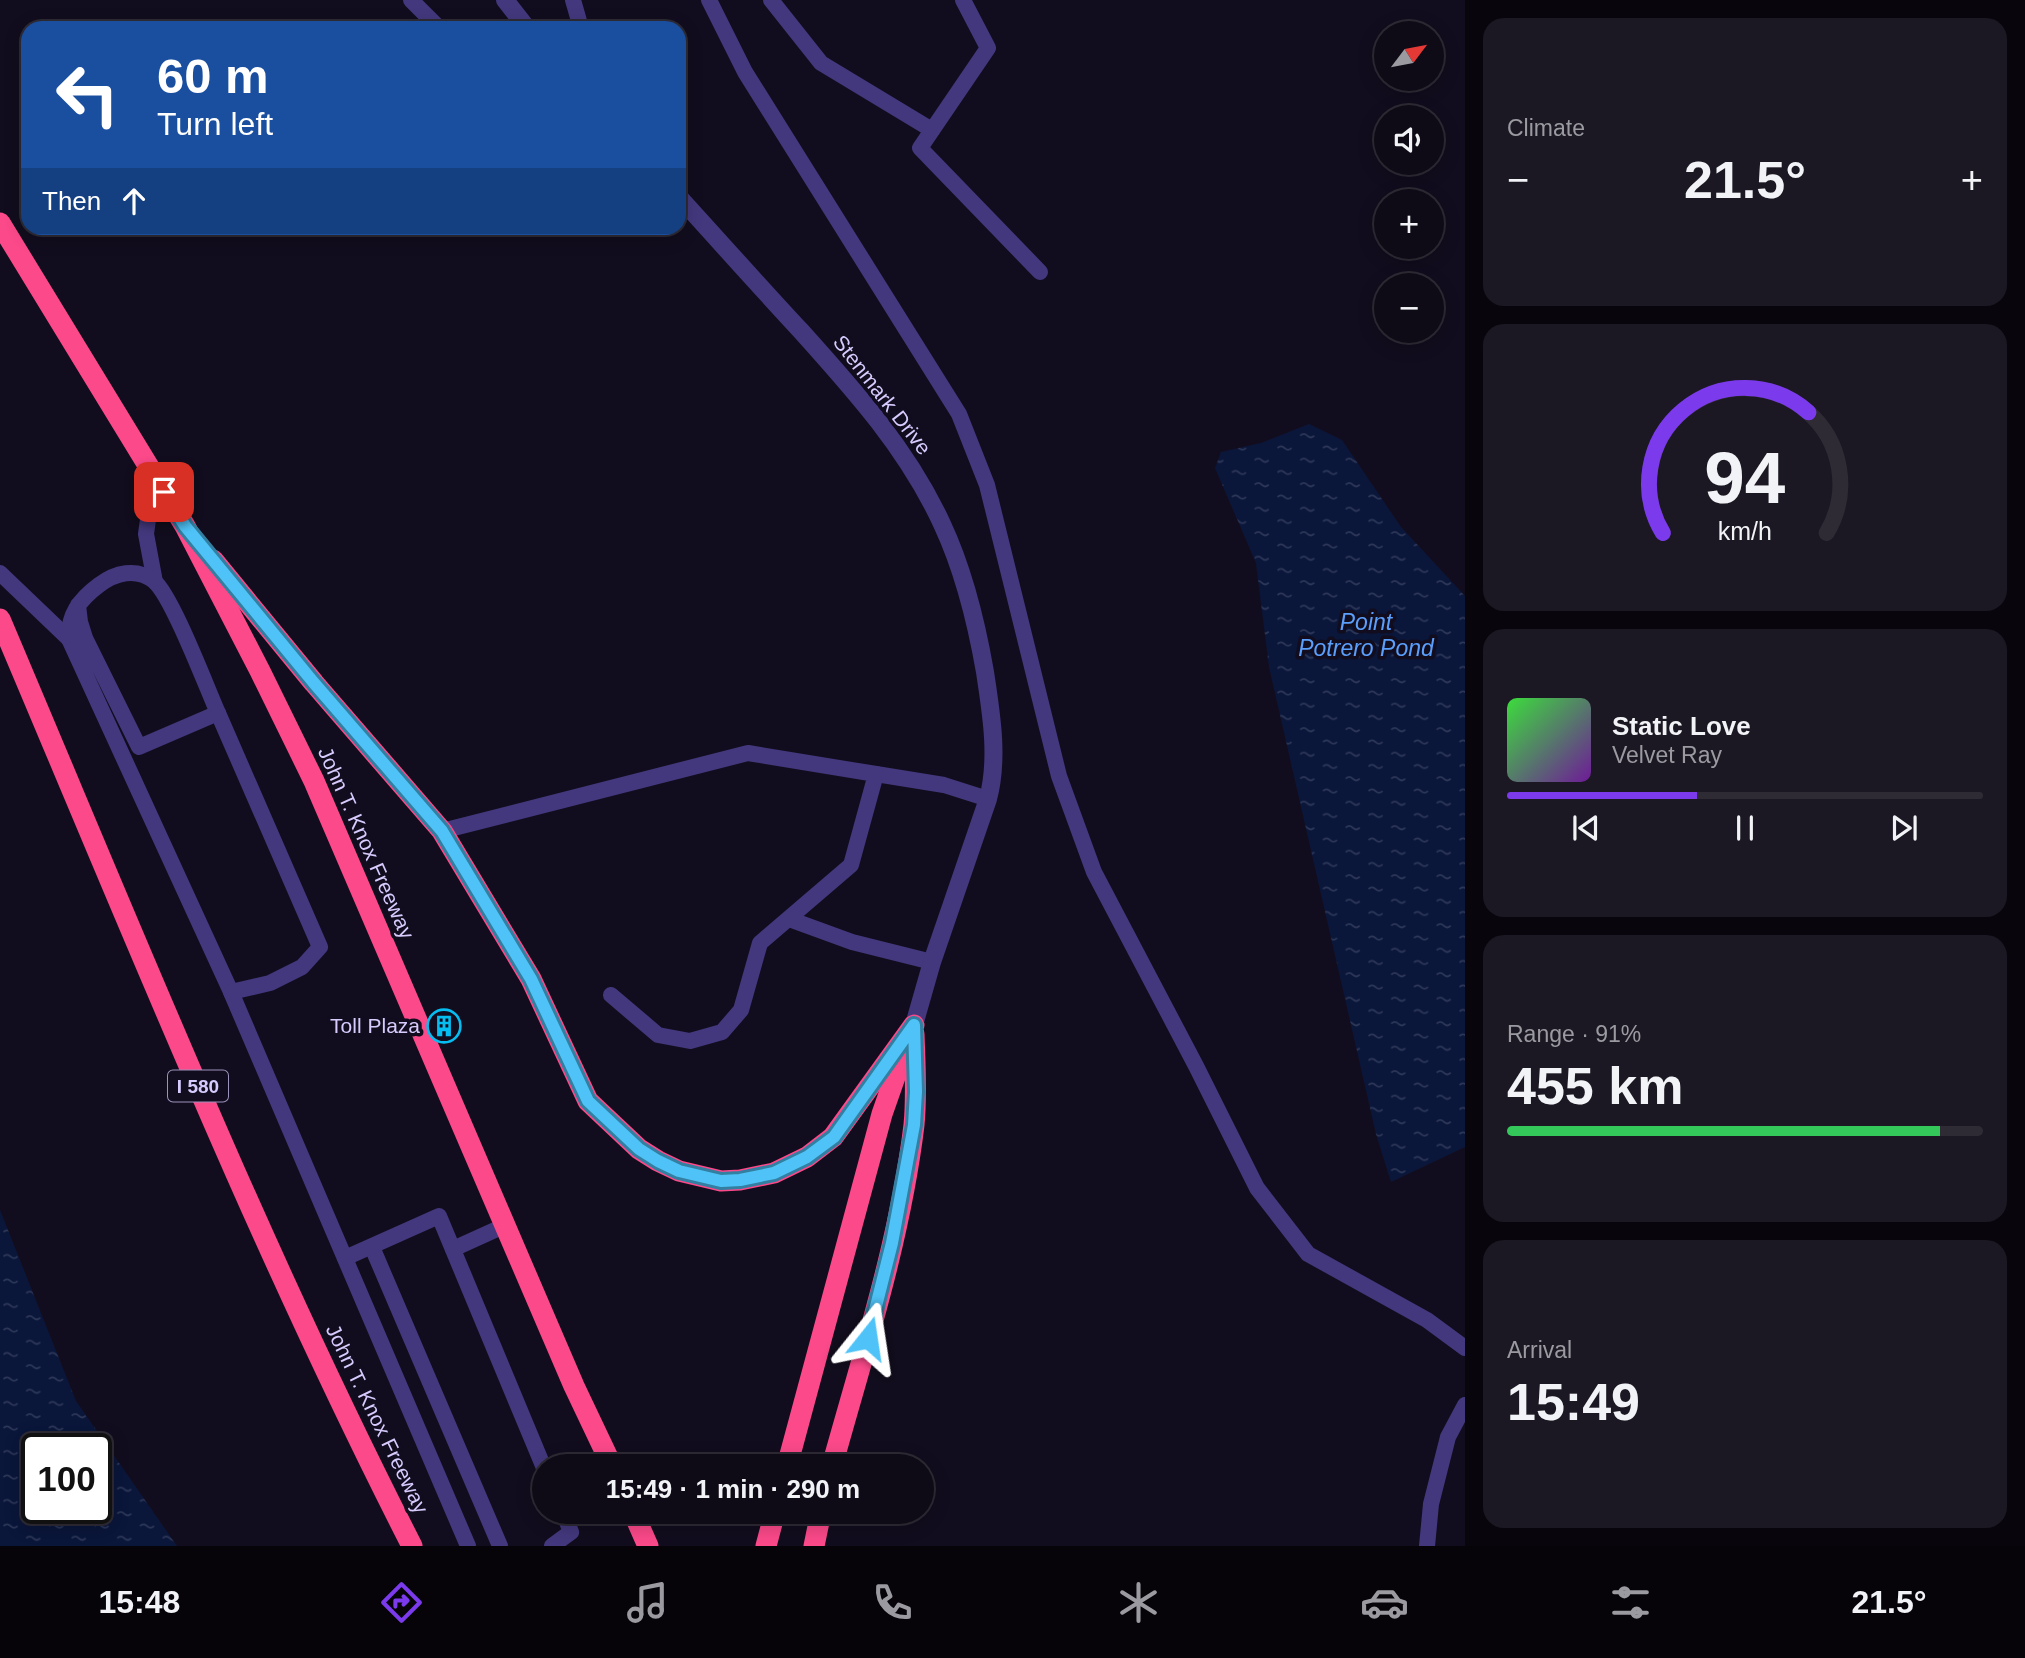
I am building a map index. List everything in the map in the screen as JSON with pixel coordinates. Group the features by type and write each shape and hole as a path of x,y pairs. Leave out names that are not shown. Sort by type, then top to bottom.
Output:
{"highway":[{"name":"John T. Knox Freeway","path":"0,223 185,526 260,671 314,781 574,1385 606,1454"},
{"path":"185,526 314,683 442,831 531,979 588,1101 639,1149 679,1171 711,1179 740,1180 774,1173 821,1148 845,1123 914,1025"},
{"name":"John T. Knox Freeway","path":"0,619 262,1234 349,1422 412,1546"},
{"path":"790,1454 882,1114 914,1025"},
{"path":"835,1454 881,1289 901,1198 914,1125 914,1025"},
{"path":"766,1546 772,1524"},
{"path":"814,1546 819,1524"}],"street":[{"path":"505,0 522,21"},
{"name":"Stenmark Drive","path":"686,205 851,386 891,436 927,494 955,553 975,618 986,683 993,743 993,771 988,799 932,962 914,1025"}],"lane":[{"path":"411,0 432,21"},
{"path":"573,0 579,21"},
{"path":"709,0 745,72 959,414 987,485 1059,776 1094,872 1196,1066 1256,1188 1308,1254 1427,1320 1465,1348"},
{"path":"771,0 821,63 932,130"},
{"path":"963,0 988,48 920,148 1040,272"},
{"path":"155,475 146,534 155,582 171,607 320,947 302,967 270,983 231,992"},
{"path":"69,639 69,626 78,605 97,586 120,574 132,572 155,582"},
{"path":"0,573 69,639 231,992 468,1546"},
{"path":"78,605 85,638 139,747 218,713"},
{"path":"442,831 748,753 944,785 988,799"},
{"path":"611,995 658,1035 691,1041 722,1032 741,1010 760,943 852,865 876,775"},
{"path":"789,919 852,942 932,962"},
{"path":"345,1258 439,1216 538,1454"},
{"path":"453,1250 506,1225"},
{"path":"372,1247 499,1546"},
{"path":"1427,1546 1431,1504 1448,1437 1465,1405"},
{"path":"552,1546 571,1532 568,1524"}],"water":[{"name":"Point Potrero Pond","path":"1309,424 1342,440 1401,527 1465,596 1465,1147 1391,1182 1376,1134 1269,667 1256,563 1215,468 1221,452 1261,443"},
{"path":"0,1210 76,1401 98,1433 21,1433 21,1524 112,1524 112,1453 177,1546 0,1546"}],"place":[{"name":"Toll Plaza","path":"444,1026"}],"route":[{"path":"164,492 185,526 314,683 442,831 531,979 588,1101 639,1149 679,1171 721,1181 757,1178 792,1166 834,1137 914,1025 914,1125 892,1243 868,1338"}]}
